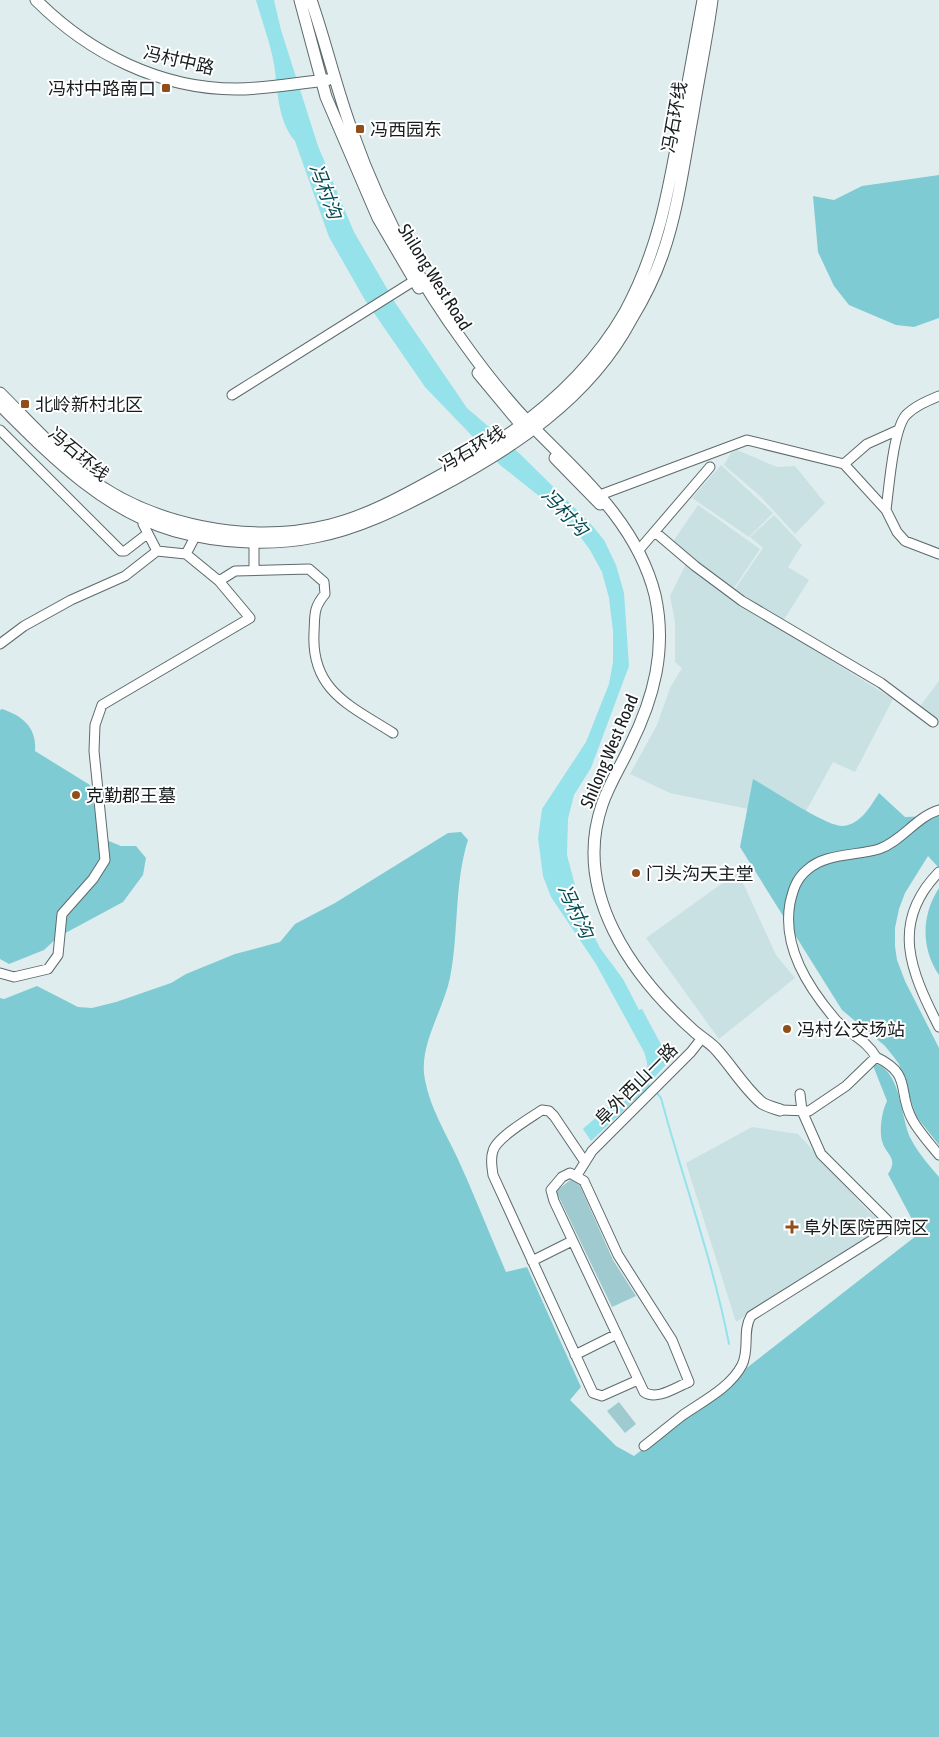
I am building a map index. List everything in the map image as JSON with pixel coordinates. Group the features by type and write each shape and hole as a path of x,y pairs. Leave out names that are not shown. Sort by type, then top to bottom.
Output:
{"main road":[{"name":"冯村中路","path":"36,0 64,26 90,45 147,73 187,83 234,90 271,88 334,79"},
{"name":"Shilong West Road","path":"300,0 320,80 378,218 462,341 529,428 620,524"},
{"name":"Shilong West Road","path":"311,0 334,79 371,179 418,279"},
{"name":"冯石环线","path":"529,428 603,345 624,313 644,271 666,209 703,0"},
{"name":"冯石环线","path":"0,393 44,438 85,475 174,530 196,535 254,541 284,541 315,537 366,522 413,502 529,428 580,388 612,350 630,322 660,261 678,195 712,0"},
{"name":"冯石环线","path":"0,405 53,458 85,486 146,514 216,530 268,533 303,530 330,525 388,503 483,458"},
{"name":"Shilong West Road","path":"529,428 593,486 600,495 638,551 647,570 658,615 658,667 654,688 640,726 602,805 595,840 595,877 605,914 627,953 675,1015 714,1048 763,1104 780,1110"}],"street":[{"path":"232,395 418,279"},
{"path":"886,510 898,430 905,417 917,406 939,396"},
{"path":"0,430 121,551 125,551 147,534"},
{"path":"844,464 867,444 898,430"},
{"path":"600,495 747,440 844,464 886,510 897,532 905,541 939,554"},
{"path":"638,551 710,467"},
{"path":"146,514 143,524 157,552"},
{"path":"655,532 695,566 742,601 881,683 933,722"},
{"path":"186,554 196,535"},
{"path":"254,541 254,570"},
{"path":"0,644 24,626 71,600 125,576 157,552 186,554 219,581 250,618 102,705 95,725 94,751 105,860 93,879 62,914 58,955 48,969 14,976 0,973"},
{"path":"219,581 235,571 310,570 324,582 325,594 315,605 313,645 318,671 335,695 393,733"},
{"path":"939,810 929,813 880,849 823,861 807,869 793,889 788,915 790,944 802,972 836,1020 869,1046 876,1057 899,1073 912,1119 939,1155"},
{"path":"939,872 925,888 915,905 910,923 909,940 910,956 916,977 939,1027"},
{"name":"阜外西山一路","path":"577,1175 592,1151 691,1052 702,1038"},
{"path":"780,1110 809,1111 846,1086 876,1057"},
{"path":"644,1446 683,1415 715,1394 739,1370 745,1358 746,1328 750,1316 885,1232 888,1228 888,1220 821,1154 802,1111 800,1094"},
{"path":"585,1162 554,1116 548,1111 542,1110 501,1140 493,1149 492,1175 593,1393 602,1396 638,1380"},
{"path":"570,1173 577,1175 584,1181 595,1202 618,1255 672,1340 689,1382 657,1395 649,1396 644,1392 572,1241 551,1190 562,1177 570,1173"},
{"path":"532,1261 572,1241"},
{"path":"574,1355 617,1334"}],"shaded area":[{"path":"939,175 939,318 914,327 896,325 849,305 834,286 818,252 813,196 834,200 862,186"},
{"path":"737,450 777,467 795,466 825,503 795,534 760,496 724,465 731,453"},
{"path":"721,465 773,513 749,537 692,498"},
{"path":"698,505 760,549 734,588 672,543"},
{"path":"774,515 802,545 788,567 809,580 783,621 735,589 763,548 750,537"},
{"path":"686,564 739,603 893,699 855,772 833,762 801,820 670,793 630,774 657,725 670,688 682,668 675,662 675,622 670,596"},
{"path":"939,681 939,725 918,709"},
{"path":"2,709 22,719 31,729 34,736 35,751 90,785 96,817 104,839 121,846 136,846 146,858 143,875 123,902 58,937 44,950 9,964 0,959 0,710"},
{"path":"753,779 812,814 835,825 843,826 855,822 864,814 879,793 905,817 939,816 939,868 928,856 905,893 895,928 895,946 897,960 905,981 939,1048 939,1145 916,1116 899,1064 885,1046 842,1010 740,847"},
{"path":"461,832 468,840 461,874 453,961 447,990 432,1029 425,1054 424,1067 427,1090 434,1110 463,1171 506,1272 527,1267 581,1387 570,1400 616,1446 634,1456 921,1232 914,1223 888,1174 892,1160 882,1141 881,1132 882,1115 887,1101 872,1063 882,1067 895,1084 911,1139 920,1154 939,1177 939,1737 0,1737 0,998 4,999 37,986 78,1007 92,1008 116,1002 171,983 186,974 235,954 280,942 295,924 335,903 448,833"},
{"path":"738,872 776,955 795,978 719,1039 646,938"},
{"path":"939,888 939,975 929,954 925,932 929,910"},
{"name":"阜外医院西院区","path":"752,1127 798,1134 866,1209 881,1222 876,1232 736,1322 686,1163"},
{"path":"573,1178 580,1186 613,1260 636,1296 612,1307 556,1191"},
{"path":"619,1402 636,1424 625,1433 607,1411"}],"water":[{"name":"冯村沟","path":"256,0 274,0 281,30 318,146 354,232 396,304 467,408 520,454 590,523 604,540 616,565 624,593 629,666 591,768 574,795 568,819 567,855 577,893 600,948 623,979 639,1010 642,1009 664,1050 667,1048 673,1057 649,1083 650,1086 591,1141 583,1129 643,1075 647,1069 647,1062 644,1052 596,964 551,897 543,876 538,838 542,809 586,742 609,684 613,662 613,631 609,598 602,572 590,550 576,531 554,508 500,465 425,387 365,300 329,237 295,141 285,124 279,104 274,64"}],"waterway":[{"path":"656,1092 661,1098 715,1282 729,1344"}],"place":[{"name":"冯村中路南口","path":"166,88"},
{"name":"冯西园东","path":"360,129"},
{"name":"北岭新村北区","path":"25,404"},
{"name":"克勤郡王墓","path":"76,795"},
{"name":"门头沟天主堂","path":"636,873"},
{"name":"冯村公交场站","path":"787,1029"},
{"name":"阜外医院西院区","path":"792,1227"}]}
